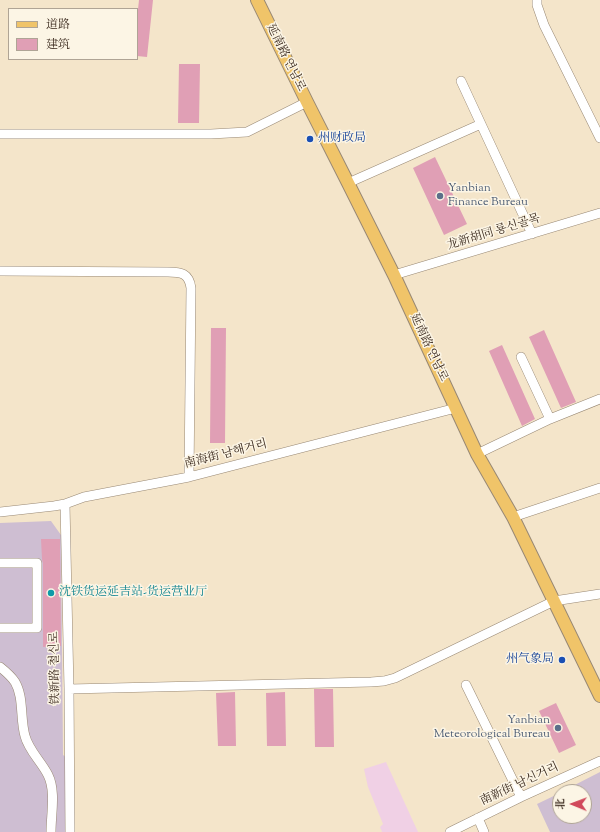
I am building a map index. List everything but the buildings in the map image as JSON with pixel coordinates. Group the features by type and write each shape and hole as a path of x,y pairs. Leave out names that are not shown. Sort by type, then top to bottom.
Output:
{"main road":[{"name":"延南路 연남로","path":"257,0 394,275 477,454 514,517 600,696"}],"street":[{"path":"537,0 537,5 544,25 600,138"},
{"path":"461,81 532,234"},
{"path":"0,134 211,134 247,132 307,102"},
{"path":"348,182 481,124"},
{"name":"龙新胡同 룡신골목","path":"394,275 600,213"},
{"path":"0,271 168,272 183,274 188,278 191,288 189,477"},
{"path":"522,357 550,419"},
{"path":"477,454 550,419 600,399"},
{"name":"南海街 남해거리","path":"0,512 65,504 84,497 189,477 456,408"},
{"path":"514,517 600,488"},
{"name":"铁新路 철신로","path":"65,504 70,832"},
{"path":"0,563 37,562 37,628 0,628"},
{"path":"69,689 384,681 395,678 554,601 600,594"},
{"path":"0,667 14,680 17,686 20,695 25,736 30,748 48,774 51,783 51,832"},
{"path":"466,685 521,798"},
{"name":"南新街 남신거리","path":"450,832 600,761"},
{"path":"478,818 484,832"}],"shaded area":[{"path":"51,521 61,535 63,755 66,757 65,832 0,832 0,523"},
{"path":"386,762 418,832 382,832 380,827 383,824 368,787 364,769"},
{"path":"600,772 600,832 550,832 537,804 552,797 552,824 592,824 592,784 577,784"}],"place":[{"name":"州财政局","path":"310,139"},
{"name":"Yanbian Finance Bureau","path":"440,196"},
{"name":"沈铁货运延吉站-货运营业厅","path":"51,593"},
{"name":"州气象局","path":"562,660"},
{"name":"Yanbian Meteorological Bureau","path":"558,728"}]}
